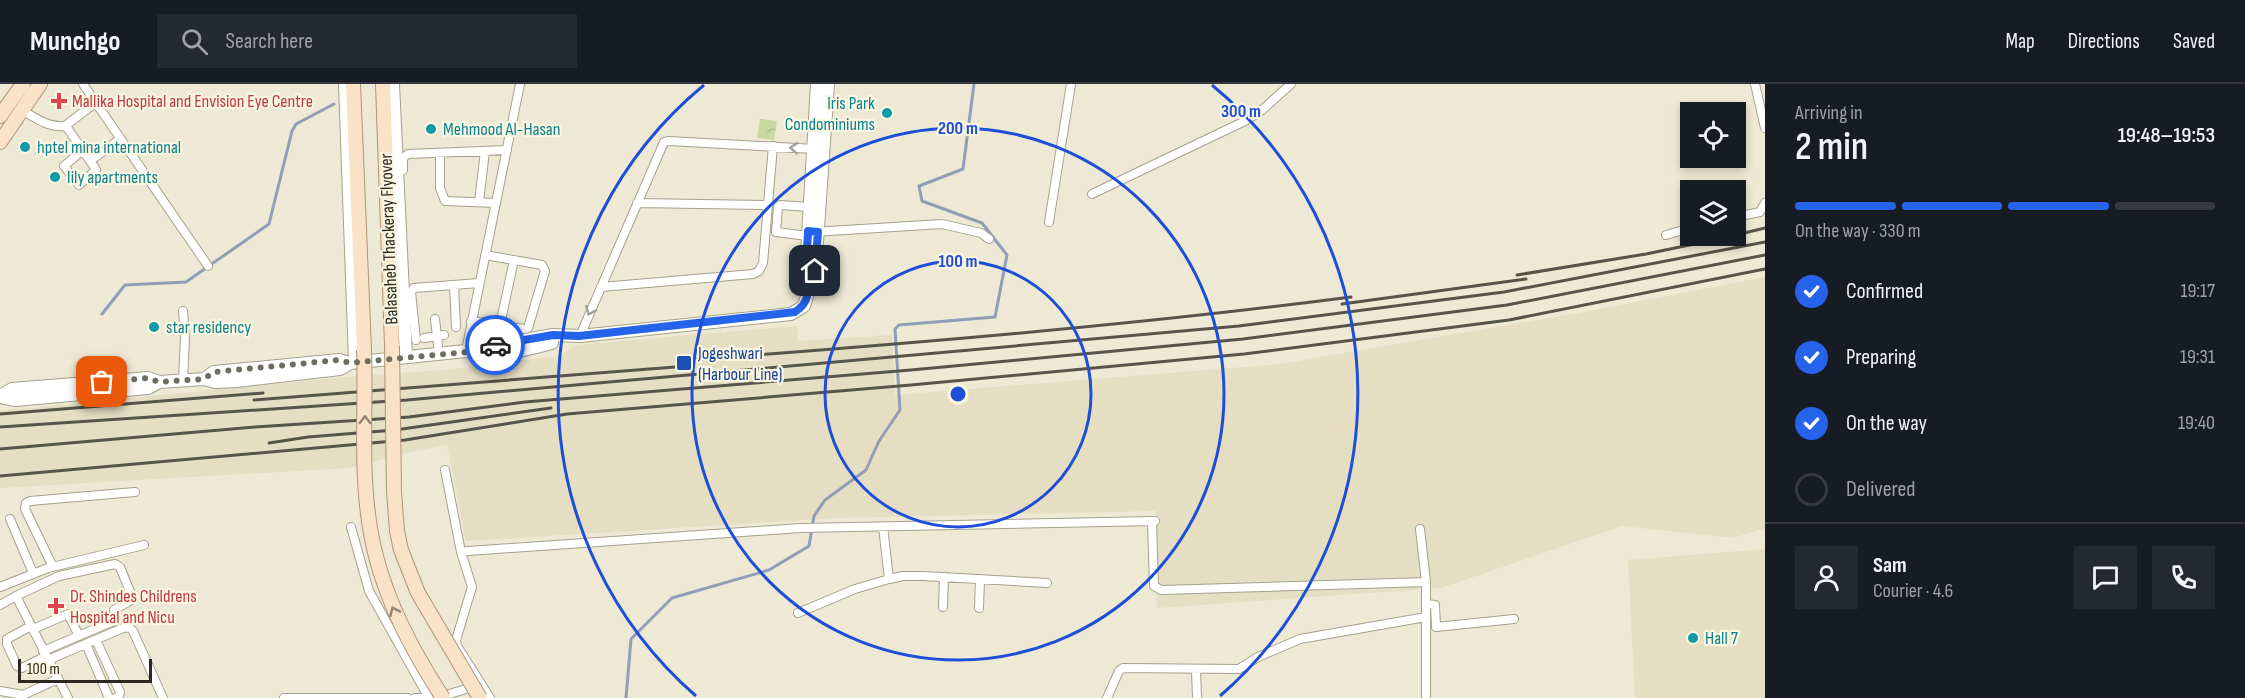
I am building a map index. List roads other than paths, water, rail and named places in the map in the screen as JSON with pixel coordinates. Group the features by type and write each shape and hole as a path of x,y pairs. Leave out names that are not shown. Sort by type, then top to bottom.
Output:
{"main road":[{"path":"0,116 23,84"},
{"path":"0,142 40,84"},
{"name":"Balasaheb Thackeray Flyover","path":"353,84 364,350 367,512 376,558 391,606 414,653 443,698"},
{"name":"Balasaheb Thackeray Flyover","path":"383,84 397,531 401,550 418,593 480,691"}],"street":[{"path":"83,84 208,266"},
{"path":"345,84 348,362"},
{"path":"393,84 406,356"},
{"path":"466,351 520,84"},
{"path":"811,233 810,207 817,84"},
{"path":"0,396 15,400 63,390 121,385 148,378 159,382 183,381 204,379 214,372 237,376 406,356 479,351 484,347 553,335 579,336 791,314 804,306 809,291 806,270 828,84"},
{"path":"1049,222 1071,84"},
{"path":"1092,194 1245,121 1262,110 1291,84"},
{"path":"1755,84 1765,128"},
{"path":"22,110 44,122 55,126 65,126 95,103"},
{"path":"65,126 83,150 95,168 95,173 81,184 77,184 64,166 83,150"},
{"path":"90,161 120,139"},
{"path":"579,336 664,142 814,149"},
{"path":"601,287 753,274 759,271 763,263 773,146"},
{"path":"405,203 403,158 408,154 507,150"},
{"path":"479,202 485,152"},
{"path":"440,153 440,188 445,201 496,203"},
{"path":"637,203 768,205"},
{"path":"1746,215 1760,212 1765,203"},
{"path":"810,207 780,205 776,232 811,233 942,224 981,233 989,239"},
{"path":"1665,234 1680,230"},
{"path":"471,321 528,328 545,271 542,265 485,255"},
{"path":"500,326 514,260"},
{"path":"441,335 420,339 412,290 416,287 479,283"},
{"path":"454,285 456,327"},
{"path":"183,311 185,337 183,381"},
{"path":"435,319 441,335 439,354"},
{"path":"445,470 461,552 472,587 456,640 457,646 480,691 489,698"},
{"path":"399,473 403,539 417,579 437,620 456,640"},
{"path":"53,567 26,509 28,502 135,492"},
{"path":"10,519 33,573"},
{"path":"461,552 801,528 1154,521 1154,586 1161,590 1426,582"},
{"path":"351,526 369,591 429,698"},
{"path":"883,527 889,579"},
{"path":"1420,530 1426,582 1426,698"},
{"path":"0,587 53,567 144,545"},
{"path":"0,605 59,576 118,564 133,601 114,610 116,620 79,636 22,668 17,666 6,641 8,638 68,614 79,636"},
{"path":"798,613 855,589 903,576 1047,583"},
{"path":"943,607 944,577"},
{"path":"979,608 980,579"},
{"path":"16,596 68,698"},
{"path":"1426,604 1435,605 1436,627"},
{"path":"1107,698 1119,671 1123,668 1239,669 1258,657 1300,639 1426,617"},
{"path":"1426,628 1514,619"},
{"path":"46,656 86,644 126,627 132,629 163,698"},
{"path":"96,640 120,692 115,698"},
{"path":"86,644 109,698"},
{"path":"1196,670 1197,698"},
{"path":"0,691 23,695 58,679"},
{"path":"415,698 436,698 480,691"},
{"path":"284,698 408,698"}],"waterway":[{"path":"626,698 631,639 672,598 769,570 809,546 814,516 825,500 866,470 879,441 900,410 895,329 899,325 995,317 1007,255 982,223 922,201 919,186 963,169 974,84"},
{"path":"102,314 125,285 186,282 269,224 292,131 296,124 334,104"}],"railway":[{"path":"1746,233 1765,228"},
{"path":"0,427 407,400 1239,326 1504,292 1765,242"},
{"path":"1517,275 1685,246"},
{"path":"0,449 255,427 409,417 525,402 911,370 1243,339 1507,305 1765,255"},
{"path":"0,476 405,440 567,414 1244,354 1509,320 1765,269"},
{"path":"1342,304 1526,279"},
{"path":"679,361 1099,326 1351,297"},
{"path":"254,400 688,366"},
{"path":"0,414 263,393"},
{"path":"269,443 308,437 395,430 551,408"}],"place":[{"name":"Mallika Hospital and Envision Eye Centre","path":"59,101"},
{"name":"Iris Park Condominiums","path":"887,113"},
{"name":"Mehmood Al-Hasan","path":"431,129"},
{"name":"hptel mina international","path":"25,147"},
{"name":"lily apartments","path":"55,177"},
{"name":"star residency","path":"154,327"},
{"name":"Jogeshwari (Harbour Line)","path":"684,363"},
{"name":"Dr. Shindes Childrens Hospital and Nicu","path":"56,606"},
{"name":"Hall 7","path":"1693,638"}]}
